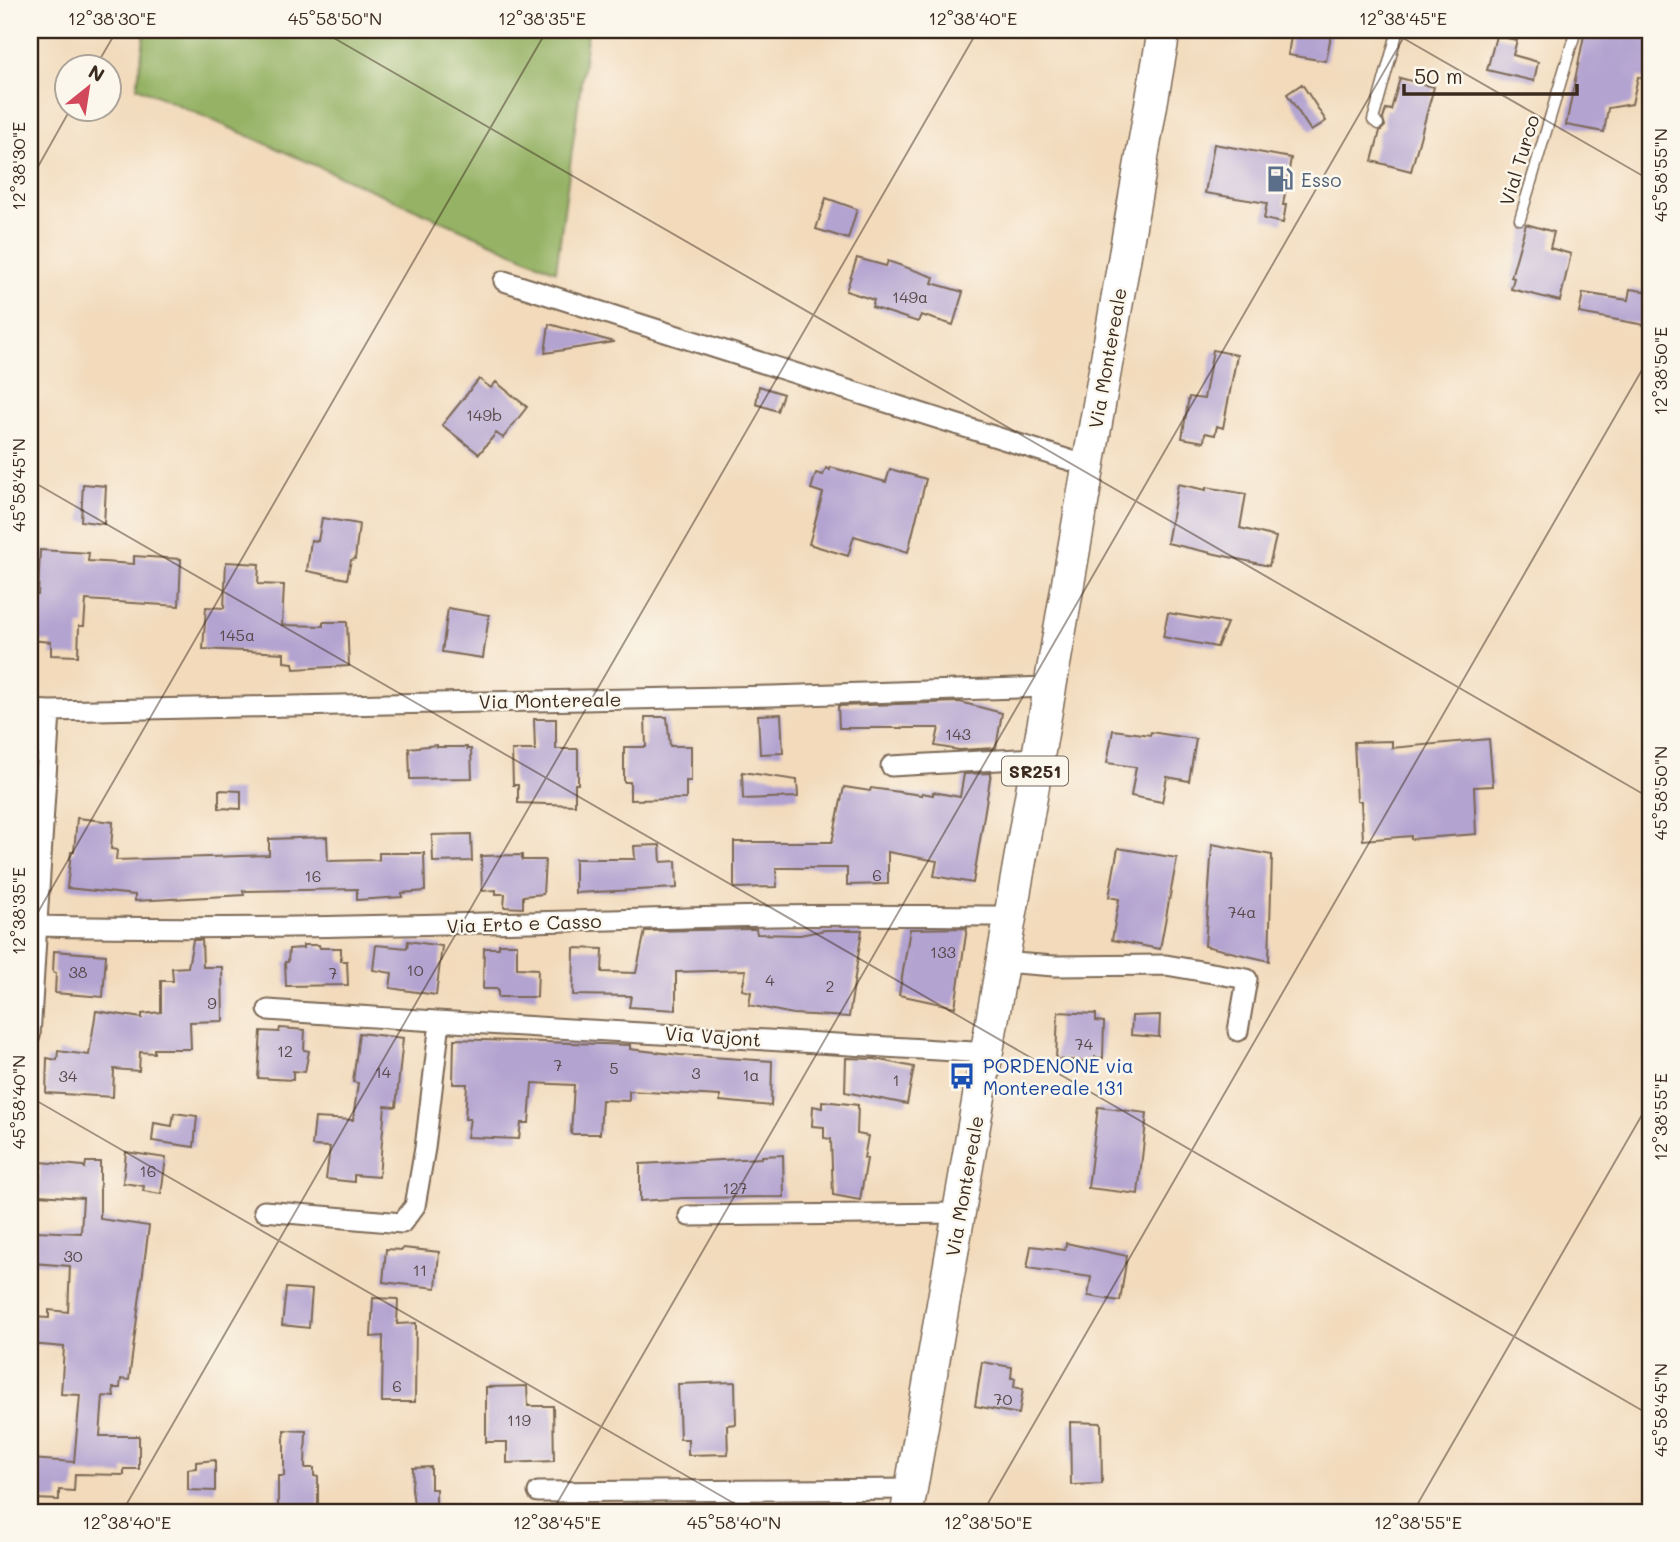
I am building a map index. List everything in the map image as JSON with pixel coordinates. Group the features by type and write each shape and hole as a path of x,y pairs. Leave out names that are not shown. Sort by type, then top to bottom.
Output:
{"main road":[{"name":"Via Montereale","path":"909,1500 1164,30"}],"street":[{"path":"504,281 1088,466"},
{"name":"Via Montereale","path":"30,710 1049,687"},
{"path":"30,1036 50,711"},
{"path":"891,765 1037,758"},
{"name":"Via Erto e Casso","path":"36,926 148,929 776,916 1012,916"},
{"path":"1002,962 1054,966 1166,965 1247,979 1238,1031"},
{"name":"Via Vajont","path":"268,1010 440,1023 651,1032 987,1053"},
{"path":"264,1211 402,1223 415,1206 440,1023"},
{"path":"690,1216 959,1213"},
{"name":"Via Montereale","path":"538,1492 909,1500"}],"lane":[{"path":"1378,124 1373,120 1398,30"},
{"name":"Vial Turco","path":"1520,219 1576,30"}],"green space":[{"path":"145,30 588,30 556,271 137,87"}],"building":[{"path":"1292,30 1332,30 1326,61 1288,55"},
{"path":"1585,30 1650,30 1650,79 1638,77 1632,104 1608,108 1604,132 1566,125"},
{"path":"1496,36 1517,40 1513,55 1538,62 1534,81 1487,70"},
{"path":"1400,78 1434,87 1411,171 1372,161 1380,131 1385,126 1383,119 1386,109 1391,110"},
{"path":"1302,84 1326,121 1311,131 1287,94"},
{"path":"1214,144 1291,158 1283,205 1286,205 1283,223 1264,219 1267,203 1205,193"},
{"path":"826,198 857,209 848,239 816,229"},
{"path":"1526,224 1554,232 1550,248 1571,254 1560,301 1511,289 1514,278 1511,277"},
{"path":"857,258 886,266 888,261 934,277 932,283 963,292 953,325 921,315 918,322 872,307 874,300 846,291"},
{"path":"1630,289 1650,292 1650,326 1579,313 1583,293 1628,300"},
{"path":"549,324 614,342 545,353"},
{"path":"1213,350 1237,355 1223,428 1217,426 1215,435 1205,433 1204,442 1182,438 1189,397 1204,399"},
{"path":"479,379 491,388 496,382 527,407 503,438 496,433 479,454 442,425"},
{"path":"759,386 783,394 777,411 756,404"},
{"path":"830,467 886,482 890,469 926,479 908,552 854,536 848,556 809,544 823,493 811,489 816,473 823,475 826,468 830,470"},
{"path":"83,484 106,486 104,524 81,521"},
{"path":"1178,484 1246,494 1240,528 1276,537 1269,566 1167,543"},
{"path":"322,518 359,524 355,559 351,560 347,579 307,571 311,540 318,541"},
{"path":"40,550 89,553 88,561 134,564 134,556 181,559 179,606 86,600 84,626 79,626 78,656 51,655 51,642 30,640 30,595 38,595"},
{"path":"226,562 259,564 258,584 284,585 282,625 323,626 323,622 347,622 349,666 294,669 293,663 284,662 284,653 203,649 206,607 224,608"},
{"path":"448,608 489,615 483,658 442,652"},
{"path":"1168,613 1227,623 1217,647 1163,637"},
{"path":"960,702 1002,713 996,748 959,750 935,746 939,728 839,728 838,706"},
{"path":"781,714 783,753 760,754 758,715"},
{"path":"645,717 667,717 670,746 691,746 691,781 686,781 686,799 630,800 630,782 624,782 624,747 646,747"},
{"path":"534,719 556,719 556,749 578,749 575,805 518,803 518,785 513,785 512,750 535,750"},
{"path":"1113,730 1150,735 1151,732 1196,739 1189,781 1167,777 1162,802 1131,796 1136,767 1107,763"},
{"path":"1489,739 1493,786 1474,787 1476,834 1363,840 1361,801 1357,801 1354,742 1392,741 1392,748"},
{"path":"437,745 471,749 472,778 410,779 409,748"},
{"path":"742,772 797,780 798,797 743,799"},
{"path":"991,773 973,883 934,876 937,861 888,852 888,884 847,885 847,868 776,868 777,887 734,888 734,842 832,842 844,787 922,795 933,795 933,792 960,797 964,774"},
{"path":"219,790 241,791 241,809 219,808"},
{"path":"77,818 113,822 111,849 117,850 116,860 269,855 269,839 327,837 328,861 379,860 379,853 424,853 425,891 402,893 402,897 357,900 357,889 243,891 244,895 135,901 135,895 67,888"},
{"path":"471,834 472,861 433,862 432,835"},
{"path":"1212,844 1272,855 1269,961 1205,946"},
{"path":"660,845 661,862 676,861 677,888 575,893 575,859 635,859 634,846"},
{"path":"1118,848 1177,858 1160,949 1112,940 1119,899 1109,897"},
{"path":"522,855 522,860 545,860 543,894 523,896 523,908 504,907 505,894 496,894 496,890 482,891 481,856"},
{"path":"967,928 955,1007 899,995 910,929"},
{"path":"756,929 757,934 800,935 825,930 862,930 849,1017 793,1014 749,1005 751,992 742,990 746,970 676,972 676,1010 629,1007 631,996 573,995 574,948 603,949 602,972 636,973 645,931"},
{"path":"193,940 202,940 203,967 222,967 223,1021 190,1022 191,1049 154,1049 154,1053 140,1052 139,1071 114,1069 113,1097 46,1093 47,1058 57,1060 58,1051 89,1055 96,1011 142,1018 142,1014 161,1012 161,981 173,981 172,968 188,967"},
{"path":"408,941 442,946 436,995 390,988 392,973 373,970 376,945 407,948"},
{"path":"499,944 517,944 517,968 538,969 537,997 498,997 498,989 483,989 484,948 499,948"},
{"path":"303,945 341,948 341,961 347,961 348,985 286,986 285,962 288,962 289,949 303,948"},
{"path":"54,951 106,955 103,997 55,993"},
{"path":"1058,1012 1096,1014 1096,1021 1104,1022 1103,1058 1095,1057 1094,1062 1056,1059"},
{"path":"1160,1015 1159,1037 1131,1035 1132,1016"},
{"path":"280,1028 305,1030 304,1050 309,1051 305,1072 293,1071 293,1080 258,1078 261,1031 279,1032"},
{"path":"359,1033 403,1038 396,1107 385,1106 379,1177 354,1175 354,1182 326,1179 330,1147 312,1146 315,1118 353,1120 358,1083 353,1082"},
{"path":"454,1039 630,1045 630,1049 680,1055 772,1061 771,1106 720,1101 720,1096 629,1091 629,1101 602,1100 600,1134 571,1134 574,1085 532,1083 529,1123 521,1123 519,1139 467,1137 470,1119 465,1119 467,1084 453,1084"},
{"path":"846,1058 875,1059 914,1067 907,1104 845,1092"},
{"path":"822,1101 858,1105 857,1134 868,1136 860,1200 833,1195 831,1139 824,1138 824,1127 812,1126 813,1106 822,1108"},
{"path":"1098,1107 1147,1113 1138,1194 1088,1188"},
{"path":"174,1113 197,1116 194,1147 152,1141 154,1123 172,1126"},
{"path":"126,1152 166,1158 161,1194 143,1191 144,1186 123,1183"},
{"path":"783,1155 784,1197 640,1201 640,1164"},
{"path":"41,1162 85,1168 86,1162 100,1162 100,1219 149,1226 129,1380 121,1379 120,1388 113,1388 114,1397 103,1396 100,1436 139,1436 139,1469 124,1469 124,1475 75,1474 74,1491 59,1490 59,1500 35,1499 36,1491 30,1491 30,1459 74,1462 80,1395 61,1394 64,1347 30,1344 30,1317 49,1318 49,1310 68,1312 70,1266 33,1263 36,1231 81,1233 83,1198 38,1195"},
{"path":"1066,1243 1127,1256 1120,1301 1088,1296 1091,1277 1027,1268 1031,1246 1065,1250"},
{"path":"386,1249 439,1252 436,1288 383,1282"},
{"path":"286,1288 312,1290 309,1328 282,1325"},
{"path":"373,1298 398,1299 397,1324 416,1323 415,1402 382,1402 383,1336 371,1337"},
{"path":"982,1362 1012,1367 1014,1387 1023,1389 1019,1414 975,1406"},
{"path":"735,1382 736,1424 727,1425 728,1454 688,1455 688,1439 680,1439 678,1384"},
{"path":"527,1386 528,1406 553,1406 554,1461 507,1463 507,1442 486,1442 486,1387"},
{"path":"1070,1422 1101,1423 1102,1484 1071,1485"},
{"path":"284,1430 306,1431 305,1468 314,1468 314,1476 318,1477 318,1508 315,1512 289,1512 289,1508 278,1508 278,1476 284,1476"},
{"path":"215,1460 215,1491 188,1490 188,1469 196,1468 196,1462"},
{"path":"431,1467 431,1489 436,1489 436,1512 415,1512 413,1468"}],"place":[{"name":"Esso","path":"1280,179"},
{"name":"PORDENONE via Montereale 131","path":"962,1076"}]}
